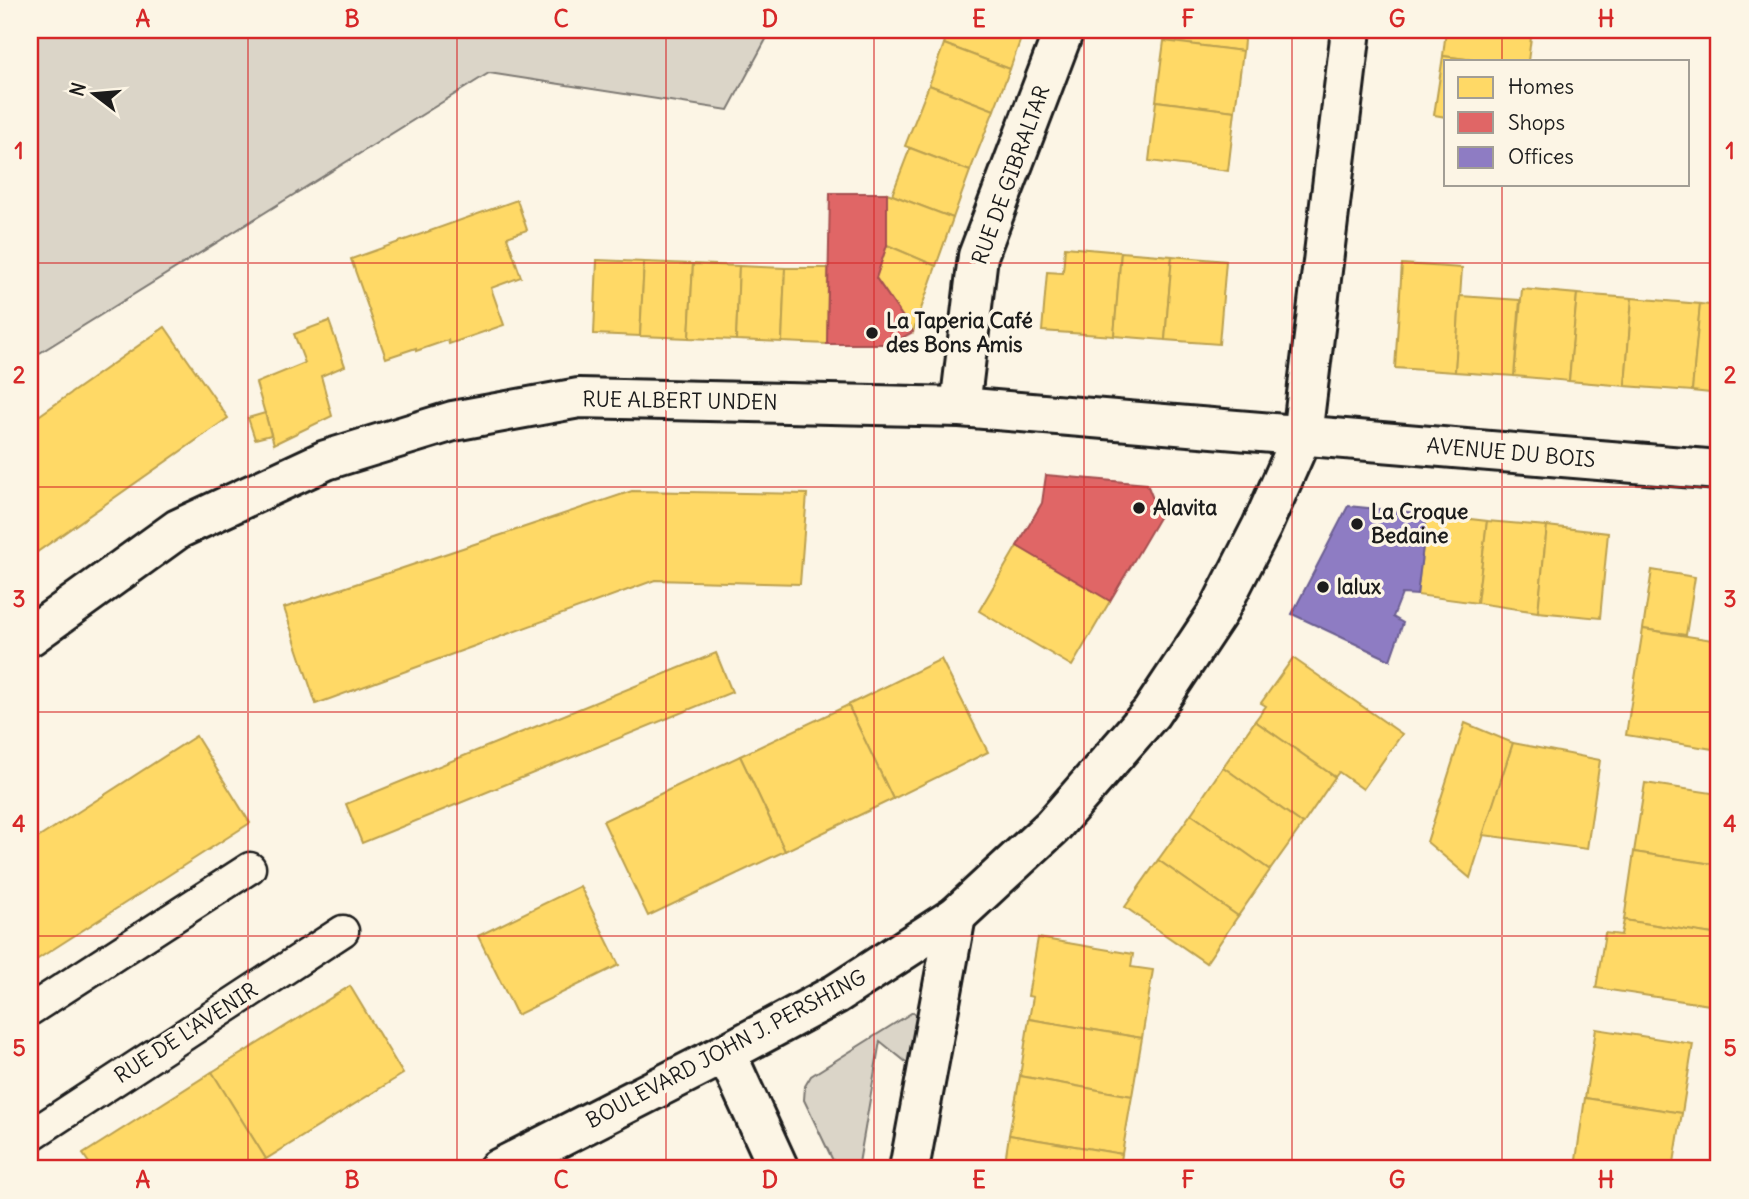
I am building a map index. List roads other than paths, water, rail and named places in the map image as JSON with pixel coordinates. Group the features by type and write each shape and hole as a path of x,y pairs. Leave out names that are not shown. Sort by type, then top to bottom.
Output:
{"street":[{"name":"RUE DE GIBRALTAR","path":"960,407 978,256 1064,30"},
{"name":"BOULEVARD JOHN J. PERSHING","path":"498,1169 726,1053 835,994 956,915 1052,827 1151,713 1218,612 1262,526 1302,436 1351,30"},
{"name":"RUE ALBERT UNDEN","path":"30,636 178,530 326,460 453,421 579,398 960,407 1302,436"},
{"name":"AVENUE DU BOIS","path":"1302,436 1719,470"},
{"path":"909,1169 956,915"},
{"path":"726,1053 779,1169"}],"lane":[{"path":"30,1010 250,868"},
{"name":"RUE DE L'AVENIR","path":"30,1136 343,931"}],"place":[{"name":"La Taperia Café des Bons Amis","path":"872,333"},
{"name":"Alavita","path":"1139,508"},
{"name":"La Croque Bedaine","path":"1357,524"},
{"name":"lalux","path":"1323,587"}]}
